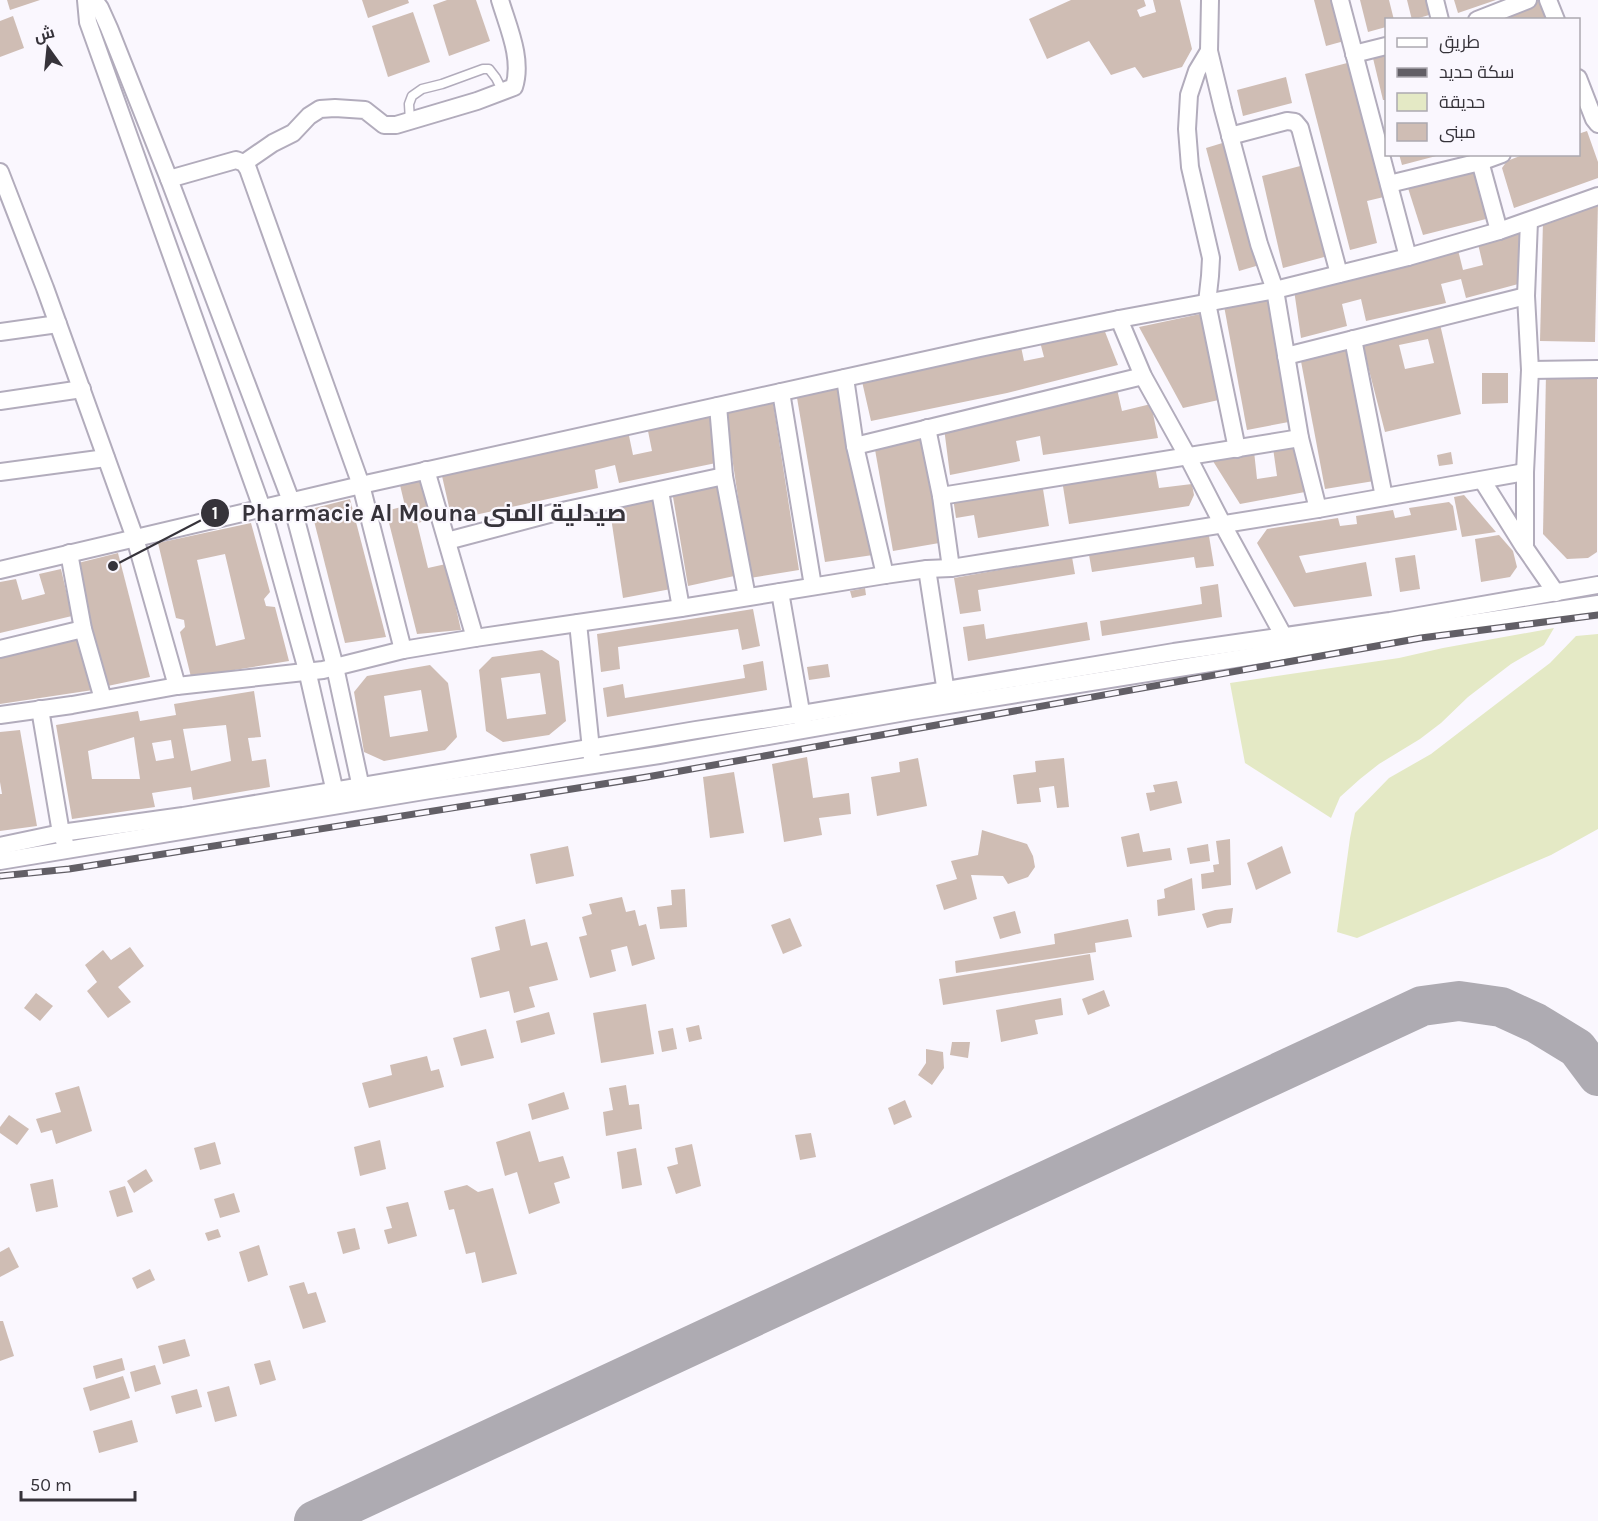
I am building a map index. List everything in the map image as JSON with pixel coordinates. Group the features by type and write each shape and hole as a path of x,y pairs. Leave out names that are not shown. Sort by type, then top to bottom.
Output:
{"street":[{"path":"86,0 88,22 262,508 307,670 336,798"},
{"path":"94,0 109,28 169,179 291,501 336,667 362,794"},
{"path":"243,163 293,133 309,116 320,109 365,110 388,126 477,101 514,87 517,74 515,48 500,0"},
{"path":"1210,0 1209,51 1259,244 1275,290 1300,438 1318,510"},
{"path":"1340,0 1408,257"},
{"path":"1434,0 1439,18"},
{"path":"1482,18 1528,0"},
{"path":"1548,0 1555,18"},
{"path":"1354,54 1385,46"},
{"path":"1209,51 1197,71 1189,95 1187,129 1190,166 1211,258 1207,303 1237,449"},
{"path":"1580,83 1596,122 1580,126"},
{"path":"1230,136 1287,121 1295,122 1300,128 1339,274"},
{"path":"1389,184 1479,158 1499,231"},
{"path":"169,179 228,161 236,160 248,169 361,485 403,650"},
{"path":"0,172 82,389 135,538 177,686"},
{"path":"0,570 426,470 781,392 1119,319 1275,290 1408,257 1499,231 1598,196"},
{"path":"1525,548 1525,472 1530,370 1526,296 1529,221"},
{"path":"1286,356 1526,296"},
{"path":"1119,319 1143,376 1287,643"},
{"path":"0,332 58,324"},
{"path":"1353,339 1384,497"},
{"path":"1530,370 1598,369"},
{"path":"855,446 1143,376"},
{"path":"845,378 855,446 885,575"},
{"path":"0,401 82,389"},
{"path":"781,392 813,586"},
{"path":"718,406 724,476 747,597"},
{"path":"927,428 941,496 951,568"},
{"path":"941,496 1300,438"},
{"path":"0,472 106,458"},
{"path":"426,470 475,638"},
{"path":"0,715 177,686 323,670 403,650 475,638 885,575 951,568 1318,510 1525,472"},
{"path":"447,541 552,513 724,476"},
{"path":"1482,480 1556,593"},
{"path":"660,490 681,608"},
{"path":"69,554 83,629 103,699"},
{"path":"927,569 946,698"},
{"path":"1287,643 1390,621 1598,585"},
{"path":"780,592 803,722"},
{"path":"0,861 336,798 593,765 803,722 946,698 1174,652 1287,643 1598,604"},
{"path":"578,622 593,765"},
{"path":"0,649 83,629"},
{"path":"39,710 61,833 67,849"},
{"path":"362,794 591,748 696,730 803,722"},
{"path":"0,846 61,833 183,816 280,799 336,798"}],"lane":[{"path":"410,121 409,104 412,96 422,89 483,69 489,69 493,73 503,92"}],"green space":[{"path":"1554,628 1544,645 1511,664 1468,697 1420,739 1379,764 1360,779 1340,797 1331,818 1245,763 1230,683 1399,658"},
{"path":"1598,634 1598,829 1551,855 1357,938 1337,932 1355,813 1389,778 1431,754 1550,663 1576,636"}],"building":[{"path":"7,0 40,0 10,10"},
{"path":"362,0 408,0 409,3 368,18"},
{"path":"447,0 476,0 490,41 449,56 433,5"},
{"path":"1071,0 1144,0 1146,6 1137,10 1140,17 1156,12 1153,0 1180,0 1192,49 1182,67 1143,78 1135,67 1111,75 1089,41 1047,59 1029,19"},
{"path":"1314,0 1337,0 1348,40 1326,46"},
{"path":"1360,0 1389,0 1394,18 1385,18 1385,27 1368,32"},
{"path":"1407,0 1432,0 1436,13 1412,18"},
{"path":"1454,0 1496,0 1458,13"},
{"path":"1541,0 1550,18 1505,18 1504,14"},
{"path":"413,12 430,62 388,77 372,26"},
{"path":"13,16 24,48 0,57 0,21"},
{"path":"1385,50 1385,100 1383,100 1372,54"},
{"path":"1351,62 1388,196 1367,201 1377,243 1350,250 1305,74"},
{"path":"1286,77 1292,103 1243,116 1237,90"},
{"path":"1587,131 1598,162 1598,178 1514,208 1502,168 1507,161 1520,156 1580,156 1580,133"},
{"path":"1229,141 1263,264 1239,271 1206,148"},
{"path":"1400,156 1436,156 1402,165"},
{"path":"1304,165 1328,256 1283,268 1262,176"},
{"path":"1477,168 1490,218 1423,235 1407,185"},
{"path":"1598,201 1595,342 1540,341 1543,221"},
{"path":"1520,233 1522,283 1466,298 1461,279 1441,284 1446,303 1366,321 1361,299 1342,304 1347,326 1301,338 1294,290 1458,250 1463,270 1483,265 1478,244"},
{"path":"1271,296 1294,421 1247,430 1224,306"},
{"path":"1205,313 1223,399 1183,408 1139,327"},
{"path":"1439,320 1461,414 1385,432 1361,339","holes":["1428,339 1434,363 1405,369 1399,345"]},
{"path":"1102,324 1118,365 1007,393 871,421 861,377 1020,342 1024,361 1044,357 1039,338"},
{"path":"1349,345 1374,481 1325,489 1300,356"},
{"path":"1482,373 1508,373 1508,403 1482,404"},
{"path":"1546,373 1597,373 1597,552 1588,558 1567,559 1543,534"},
{"path":"843,383 873,555 825,562 796,392"},
{"path":"1117,389 1122,411 1151,404 1158,438 1043,455 1040,436 1016,441 1020,461 950,475 944,428"},
{"path":"773,402 799,570 750,578 725,410"},
{"path":"711,411 716,463 619,483 615,465 595,470 598,488 452,520 442,476 628,431 633,455 652,451 647,426"},
{"path":"924,433 945,542 893,551 874,444"},
{"path":"1297,444 1305,492 1240,504 1211,458 1254,451 1257,479 1277,476 1273,448"},
{"path":"1451,452 1453,464 1439,466 1437,455"},
{"path":"1155,466 1159,488 1192,484 1194,495 1189,506 1069,524 1062,480"},
{"path":"425,480 435,519 417,523 428,568 446,564 461,630 417,634 386,511 405,506 400,485"},
{"path":"722,480 739,575 688,586 672,491"},
{"path":"1042,483 1049,526 978,538 974,515 956,518 953,498"},
{"path":"1464,495 1496,532 1462,537 1454,497"},
{"path":"655,496 671,589 623,598 609,504"},
{"path":"350,499 386,637 345,643 311,509"},
{"path":"1449,502 1453,506 1457,530 1299,556 1306,573 1366,562 1372,596 1294,607 1257,543 1267,529 1338,518 1340,526 1357,524 1356,516 1393,510 1395,518 1411,515 1409,508"},
{"path":"251,523 270,592 264,599 266,606 275,607 289,661 191,677 180,632 185,627 184,620 176,618 158,543","holes":["225,554 245,639 216,646 197,560"]},
{"path":"1499,535 1513,551 1517,567 1510,577 1481,582 1475,539"},
{"path":"1209,536 1214,566 1196,568 1194,557 1092,572 1089,555"},
{"path":"118,553 150,677 103,687 74,564"},
{"path":"1415,555 1420,589 1400,592 1395,558"},
{"path":"1072,557 1075,574 978,590 981,611 960,614 954,578"},
{"path":"61,569 72,616 0,633 0,582 16,579 22,600 45,594 39,574"},
{"path":"1218,584 1222,617 1102,636 1100,621 1202,604 1200,587"},
{"path":"865,588 866,595 852,598 850,591"},
{"path":"753,609 760,646 742,650 738,629 618,647 620,669 601,672 597,634"},
{"path":"1087,622 1090,640 968,661 963,627 984,624 986,639"},
{"path":"80,636 93,690 0,704 0,654"},
{"path":"542,650 559,661 566,721 549,735 503,742 486,731 479,670 492,657","holes":["540,673 546,714 507,719 501,678"]},
{"path":"763,661 767,690 607,717 603,688 623,684 625,698 745,678 743,665"},
{"path":"828,664 830,677 809,680 807,667"},
{"path":"430,665 448,683 457,737 445,750 384,761 364,752 354,692 367,676","holes":["421,690 428,731 390,737 384,696"]},
{"path":"254,691 261,737 248,738 252,761 266,759 270,787 193,800 191,787 152,793 155,807 72,819 56,725 138,711 140,721 176,715 174,704","holes":["226,725 231,761 191,771 183,729","134,737 140,779 92,779 88,751","171,740 174,758 156,761 152,743"]},
{"path":"20,730 37,826 0,831 0,794 2,794 0,732"},
{"path":"807,757 813,798 849,793 851,814 819,818 822,835 784,842 772,764"},
{"path":"918,758 927,806 877,816 871,777 900,772 899,762"},
{"path":"1064,758 1069,807 1057,808 1054,786 1039,788 1041,802 1017,804 1013,775 1036,772 1035,761"},
{"path":"734,772 744,833 710,838 703,777"},
{"path":"1177,781 1182,803 1150,811 1146,793 1155,792 1153,785"},
{"path":"982,830 1027,844 1035,867 1028,877 1008,884 1003,876 971,875 977,899 944,910 936,885 957,879 951,861 978,855"},
{"path":"1139,833 1143,852 1170,848 1172,860 1127,867 1121,837"},
{"path":"1230,839 1231,885 1202,889 1201,874 1214,872 1213,865 1219,864 1216,841"},
{"path":"1208,844 1210,861 1190,864 1187,848"},
{"path":"568,846 574,876 536,884 530,854"},
{"path":"1282,846 1291,873 1256,890 1247,863"},
{"path":"1192,878 1195,910 1158,916 1157,900 1165,898 1164,889"},
{"path":"685,889 687,927 660,929 657,907 672,905 671,890"},
{"path":"622,897 626,912 635,910 639,926 646,924 655,959 632,966 627,946 611,950 616,971 590,978 579,937 587,935 582,917 592,914 589,904"},
{"path":"1233,908 1231,923 1207,928 1202,914"},
{"path":"1015,911 1021,933 1000,939 993,917"},
{"path":"790,918 802,946 783,954 771,925"},
{"path":"525,919 531,946 547,942 558,980 529,987 535,1007 514,1013 509,991 480,998 471,958 500,950 495,927"},
{"path":"1128,919 1132,937 1095,943 1096,952 956,973 955,961 1055,944 1054,934"},
{"path":"130,947 144,966 118,987 131,1002 108,1018 87,991 97,982 85,965 103,950 111,960"},
{"path":"1090,954 1094,980 943,1005 939,979"},
{"path":"1104,990 1110,1006 1088,1015 1082,999"},
{"path":"36,993 53,1006 40,1021 24,1008"},
{"path":"1061,998 1063,1015 1035,1020 1038,1034 1001,1042 996,1010"},
{"path":"646,1004 654,1054 601,1063 593,1013"},
{"path":"549,1012 555,1034 521,1043 516,1021"},
{"path":"699,1025 702,1039 689,1042 686,1028"},
{"path":"673,1028 677,1049 662,1052 658,1031"},
{"path":"486,1029 494,1058 461,1066 453,1038"},
{"path":"952,1042 970,1042 968,1058 950,1055"},
{"path":"926,1049 943,1052 944,1068 932,1085 918,1075 926,1063"},
{"path":"427,1056 431,1071 439,1069 444,1087 369,1108 362,1083 392,1075 390,1065"},
{"path":"626,1085 629,1105 639,1104 642,1129 606,1136 603,1112 613,1110 609,1088"},
{"path":"79,1086 92,1131 56,1144 52,1130 41,1133 36,1119 61,1112 55,1093"},
{"path":"564,1092 569,1109 532,1120 528,1104"},
{"path":"905,1100 912,1117 894,1125 888,1108"},
{"path":"9,1115 29,1129 17,1145 0,1133 0,1127"},
{"path":"530,1131 539,1162 563,1156 570,1178 554,1183 560,1203 529,1214 517,1172 505,1176 496,1142"},
{"path":"811,1133 816,1157 800,1160 795,1135"},
{"path":"380,1140 386,1169 360,1176 354,1147"},
{"path":"215,1142 221,1164 200,1170 194,1148"},
{"path":"692,1144 701,1186 676,1194 667,1167 678,1164 675,1148"},
{"path":"636,1148 642,1185 622,1189 617,1152"},
{"path":"146,1169 153,1181 134,1193 127,1181"},
{"path":"53,1179 58,1207 36,1212 30,1184"},
{"path":"467,1185 478,1192 493,1188 517,1274 482,1283 475,1252 466,1254 454,1209 449,1210 444,1191"},
{"path":"125,1186 133,1212 117,1217 109,1191"},
{"path":"234,1193 240,1212 220,1218 214,1199"},
{"path":"408,1202 417,1236 388,1244 384,1230 392,1228 386,1207"},
{"path":"355,1228 360,1249 343,1254 337,1232"},
{"path":"218,1229 221,1237 208,1241 205,1233"},
{"path":"259,1245 268,1275 248,1282 239,1252"},
{"path":"9,1247 19,1267 0,1277 0,1252"},
{"path":"150,1269 155,1280 137,1289 132,1278"},
{"path":"304,1282 308,1294 316,1292 326,1322 303,1329 289,1286"},
{"path":"0,1321 3,1321 14,1356 0,1361"},
{"path":"185,1339 190,1356 163,1364 158,1346"},
{"path":"122,1358 125,1370 96,1379 93,1366"},
{"path":"270,1360 276,1380 260,1385 254,1364"},
{"path":"155,1365 161,1384 135,1392 130,1372"},
{"path":"123,1376 130,1398 90,1411 83,1388"},
{"path":"229,1386 237,1416 215,1422 207,1392"},
{"path":"197,1389 202,1407 176,1414 171,1396"},
{"path":"132,1420 138,1442 99,1453 93,1431"}],"taxiway":[{"path":"314,1521 1422,1006 1459,1001 1501,1007 1536,1023 1577,1048 1598,1076"}],"railway":[{"path":"0,876 69,869 647,777 1421,638 1598,615"}],"place":[{"name":"Pharmacie Al Mouna صيدلية المنى","path":"113,566"}]}
